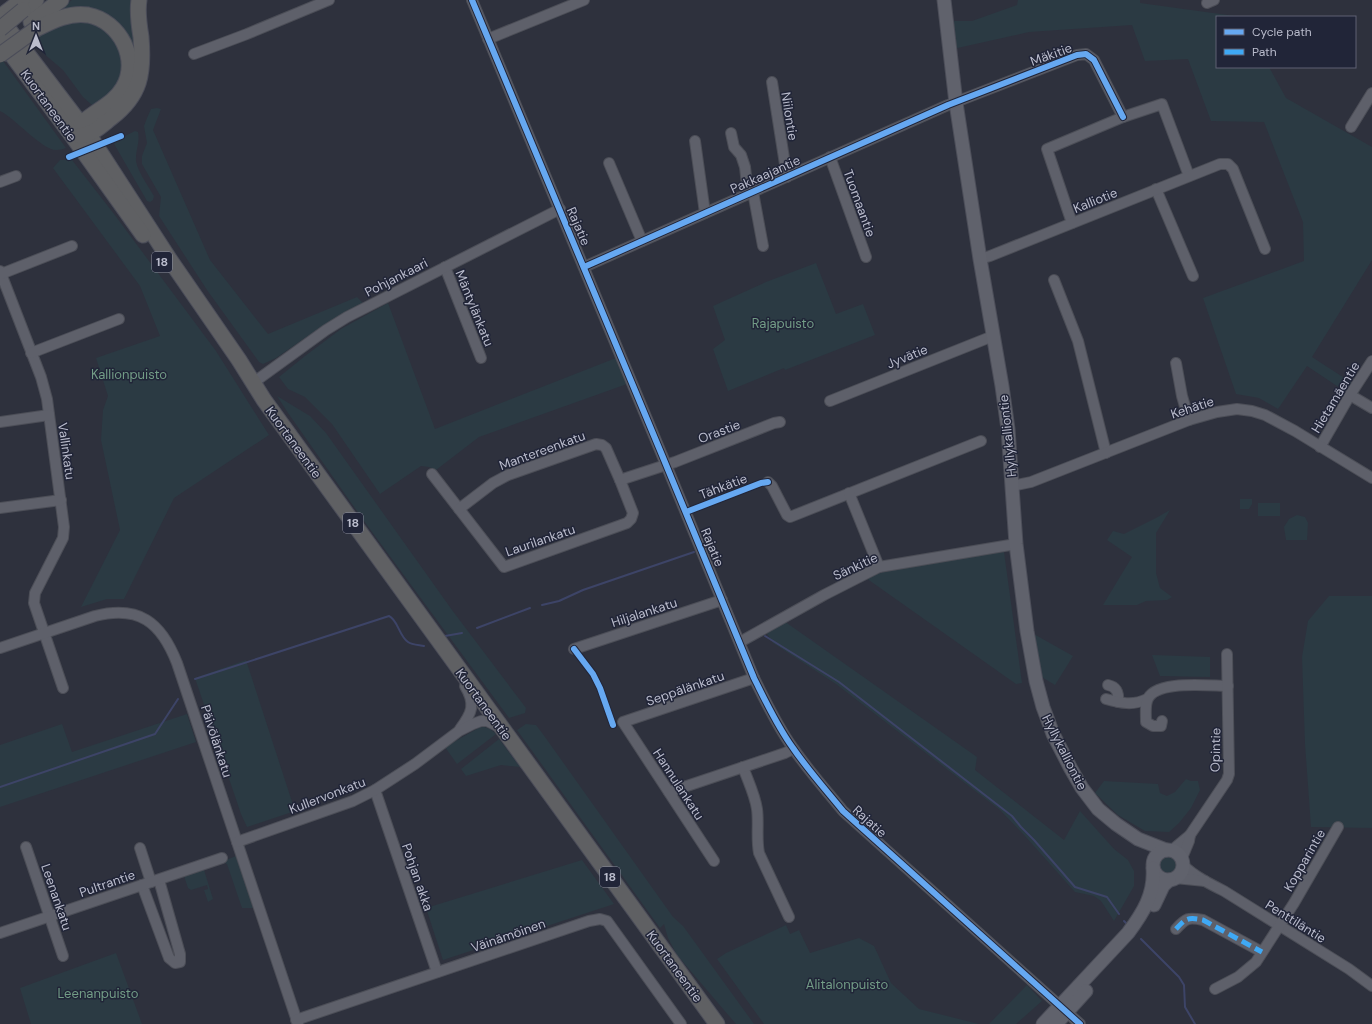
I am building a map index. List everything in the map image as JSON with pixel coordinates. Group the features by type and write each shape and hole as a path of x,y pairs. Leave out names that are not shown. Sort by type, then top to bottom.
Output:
{"highway":[{"path":"0,47 36,0"},
{"path":"0,29 26,13 61,0"},
{"path":"73,137 85,129 119,112 131,99 141,72 142,59 139,0"},
{"path":"0,55 26,13"},
{"path":"0,17 26,13 58,18 73,15 88,15 102,20 113,28 122,38 129,64 128,78 114,99 85,129"},
{"name":"Kuortaneentie","path":"0,17 85,129 170,260 239,360 253,383 717,1024"},
{"name":"Kuortaneentie","path":"0,39 73,137 234,364 253,383"}],"main road":[{"name":"Hyllykalliontie","path":"944,0 956,102 1008,429 1016,544 1027,632 1043,707 1053,734 1082,788 1098,809 1116,824 1138,838 1176,856"},
{"name":"Hyllykalliontie","path":"1138,838 1151,857 1153,865"},
{"path":"1043,1024 1063,1008 1112,962 1142,924 1154,906 1163,886 1179,875 1176,856 1160,852 1155,856 1152,888 1148,904 1128,933 1063,1008 1056,1024"},
{"path":"1153,865 1155,873 1159,877 1172,879"}],"street":[{"path":"194,54 329,0"},
{"name":"Rajatie","path":"472,0 667,465 754,678 769,710 793,749 843,811 1080,1024"},
{"path":"488,39 584,0"},
{"name":"Mäkitie","path":"956,102 1077,55 1086,54 1094,60 1123,117"},
{"name":"Niilontie","path":"772,82 786,177"},
{"path":"1352,127 1372,93"},
{"name":"Pakkaajantie","path":"584,267 956,102"},
{"path":"1072,223 1047,149 1123,117 1162,104 1189,176"},
{"path":"731,133 734,147 741,154 745,167 763,246"},
{"path":"695,141 705,213"},
{"name":"Tuomaantie","path":"830,157 866,257"},
{"path":"609,163 642,241"},
{"name":"Kalliotie","path":"980,259 1220,164 1228,164 1232,169 1265,249"},
{"path":"0,182 16,176"},
{"path":"1156,189 1193,276"},
{"name":"Pohjankaari","path":"253,383 326,330 375,302 560,209"},
{"path":"0,273 72,246"},
{"name":"Mäntylänkatu","path":"445,267 481,358"},
{"name":"Vallinkatu","path":"0,273 45,392 49,415 64,527 63,538 35,593 34,603 63,688"},
{"path":"1054,280 1078,341 1106,453"},
{"path":"31,353 119,319"},
{"name":"Jyvätie","path":"830,401 993,336"},
{"name":"Hietamäentie","path":"1320,447 1350,395 1372,361"},
{"path":"1176,363 1182,396 1190,420"},
{"path":"1350,395 1372,408"},
{"name":"Kehätie","path":"1012,486 1031,482 1190,420 1227,410 1237,409 1265,415 1295,431 1372,478"},
{"path":"0,422 49,415"},
{"name":"Orastie","path":"667,465 780,422"},
{"name":"Tähkätie","path":"768,482 772,486 786,515 790,517 981,441"},
{"name":"Mantereenkatu","path":"459,509 493,483 508,475 596,444 602,445 606,448 620,480"},
{"path":"620,480 667,465"},
{"name":"Laurilankatu","path":"432,474 504,567 627,523 631,519 633,513 620,480"},
{"path":"849,493 879,567"},
{"path":"0,508 61,500"},
{"name":"Sänkitie","path":"740,642 824,594 879,567 1016,544"},
{"name":"Hiljalankatu","path":"574,649 722,600"},
{"name":"Päivölänkatu","path":"0,648 95,616 113,612 140,616 159,629 171,648 177,663 297,1022"},
{"name":"Opintie","path":"1176,856 1189,841 1190,835 1227,780 1229,774 1227,654"},
{"name":"Kullervonkatu","path":"454,662 457,675 469,694 472,710 459,731"},
{"name":"Seppälänkatu","path":"624,722 754,678"},
{"path":"1108,685 1117,690 1118,702"},
{"path":"1106,699 1133,704 1147,699 1154,691 1167,686 1228,686"},
{"path":"1147,699 1146,722 1153,726 1161,726 1162,721"},
{"name":"Kullervonkatu","path":"237,842 347,803 375,790 415,764 459,731 481,721 487,721 503,730"},
{"name":"Hannulankatu","path":"624,722 714,861"},
{"path":"669,792 793,749"},
{"path":"743,767 758,810 757,841 759,853 789,917"},
{"name":"Pohjan akka","path":"375,790 437,972"},
{"name":"Kopparintie","path":"1215,989 1238,978 1256,962 1338,827"},
{"name":"Leenankatu","path":"26,847 63,956"},
{"path":"140,848 151,882 180,954 180,962 176,963 169,958 151,882"},
{"name":"Penttiläntie","path":"1176,856 1188,870 1349,969 1372,986"},
{"name":"Pultrantie","path":"0,933 222,858"},
{"name":"Penttiläntie","path":"1172,879 1205,881"},
{"path":"1176,929 1185,919 1194,918 1203,920 1262,952"},
{"name":"Väinämöinen","path":"297,1022 437,972 589,921 600,919 607,920 681,1024"}],"green space":[{"path":"72,0 132,0 137,56 115,24 99,11 89,8 61,10"},
{"path":"1018,0 1140,0 1140,3 1235,16 1216,16 1216,68 1270,68 1286,98 1372,147 1372,260 1312,357 1352,383 1346,392 1307,366 1278,409 1259,398 1236,394 1203,298 1304,261 1303,222 1264,122 1211,121 1188,59 1145,61 1132,25 1029,32 953,49 951,21 972,21 1017,5"},
{"path":"84,20 99,25 119,44 122,62 120,78 112,92 99,102 92,105 83,97 63,70 42,52 33,36 55,24"},
{"path":"3,61 66,148 56,150 50,149 36,140 0,111 0,63"},
{"path":"151,109 161,109 153,130 210,260 268,334 357,297 363,303 324,325 276,358 263,364 259,362 207,290 159,216 161,197 142,164 142,156 147,143 144,126"},
{"path":"135,131 138,132 136,162 154,196 153,200 150,202 147,201 113,142"},
{"name":"Kallionpuisto","path":"60,160 72,160 114,214 216,351 269,435 174,498 124,599 107,599 81,607 120,530 101,440 103,410 108,396 96,358 160,336 140,286 53,168"},
{"name":"Rajapuisto","path":"816,263 836,314 863,304 875,335 785,370 784,368 728,391 713,349 725,340 713,306 766,282"},
{"path":"388,303 435,429 616,358 627,384 479,437 436,470 421,466 380,494 332,424 305,397 288,389 279,377 341,329"},
{"path":"277,396 310,416 326,433 452,610 526,708 525,713 509,718 364,521"},
{"path":"1240,499 1252,499 1252,504 1249,509 1240,509"},
{"path":"1258,503 1280,503 1280,516 1258,516"},
{"path":"1170,510 1156,533 1156,573 1160,588 1172,597 1167,600 1146,601 1137,605 1103,605 1132,557 1107,540 1113,531 1124,534"},
{"path":"1297,515 1305,517 1308,523 1307,540 1286,540 1284,527 1289,519"},
{"path":"1004,552 1022,683 1016,684 866,578 877,572 908,565"},
{"path":"1329,596 1372,596 1372,828 1311,827 1305,744 1302,657 1308,621"},
{"path":"784,621 977,757 975,770 1064,840 1080,811 1114,849 1128,860 1134,871 1134,886 1114,921 1101,901 1094,896 1075,892 1000,810 836,684 773,643 766,632"},
{"path":"1032,633 1073,656 1055,685 1040,676"},
{"path":"1152,655 1210,657 1210,677 1160,676"},
{"path":"246,660 295,811 247,827 241,814 195,678"},
{"path":"187,714 196,742 0,807 0,745 62,724 72,752"},
{"path":"526,724 536,725 673,917 683,926 754,1024 736,1024 677,955 668,938 664,924 660,928 517,730"},
{"path":"482,726 490,729 496,734 457,764 445,747"},
{"path":"499,739 520,767 501,765 466,776 461,769"},
{"path":"1186,779 1198,781 1200,790 1191,808 1179,823 1169,832 1145,831 1118,815 1095,793 1104,781 1158,784 1160,793 1167,796 1175,792"},
{"path":"236,856 253,908 242,908 227,864 225,863 226,860"},
{"path":"1168,856 1174,859 1177,865 1174,871 1168,874 1162,871 1159,865 1162,859"},
{"path":"582,860 614,904 443,960 426,908"},
{"path":"204,870 213,899 208,902 204,890 208,889 207,885 191,890 188,888 184,876"},
{"name":"Alitalonpuisto","path":"786,925 790,934 799,930 810,953 859,938 874,946 891,983 919,1009 979,1024 764,1024 717,959 726,953"},
{"name":"Leenanpuisto","path":"116,953 142,1024 31,1024 20,988"},
{"path":"1027,985 1042,1001 1016,1024 989,1024"}],"waterway":[{"path":"542,605 559,601 583,590 694,552"},
{"path":"477,628 530,608"},
{"path":"195,679 389,616 394,621 402,636 408,642 424,646"},
{"path":"445,636 462,633"},
{"path":"765,636 839,682 1012,816 1075,887 1107,897 1119,914"},
{"path":"0,787 155,734 178,699"},
{"path":"1141,939 1179,977 1184,985 1185,1007 1195,1024"}],"marked path":[{"path":"1176,929 1188,919 1203,920 1262,952"}],"cycle path":[{"path":"472,0 754,678 782,731 805,764 843,811 1080,1024"},
{"path":"584,267 948,105 1077,55 1086,54 1094,60 1123,117"},
{"path":"69,157 121,136"},
{"path":"686,512 761,483 768,482"},
{"path":"574,649 593,674 600,688 613,725"}]}
